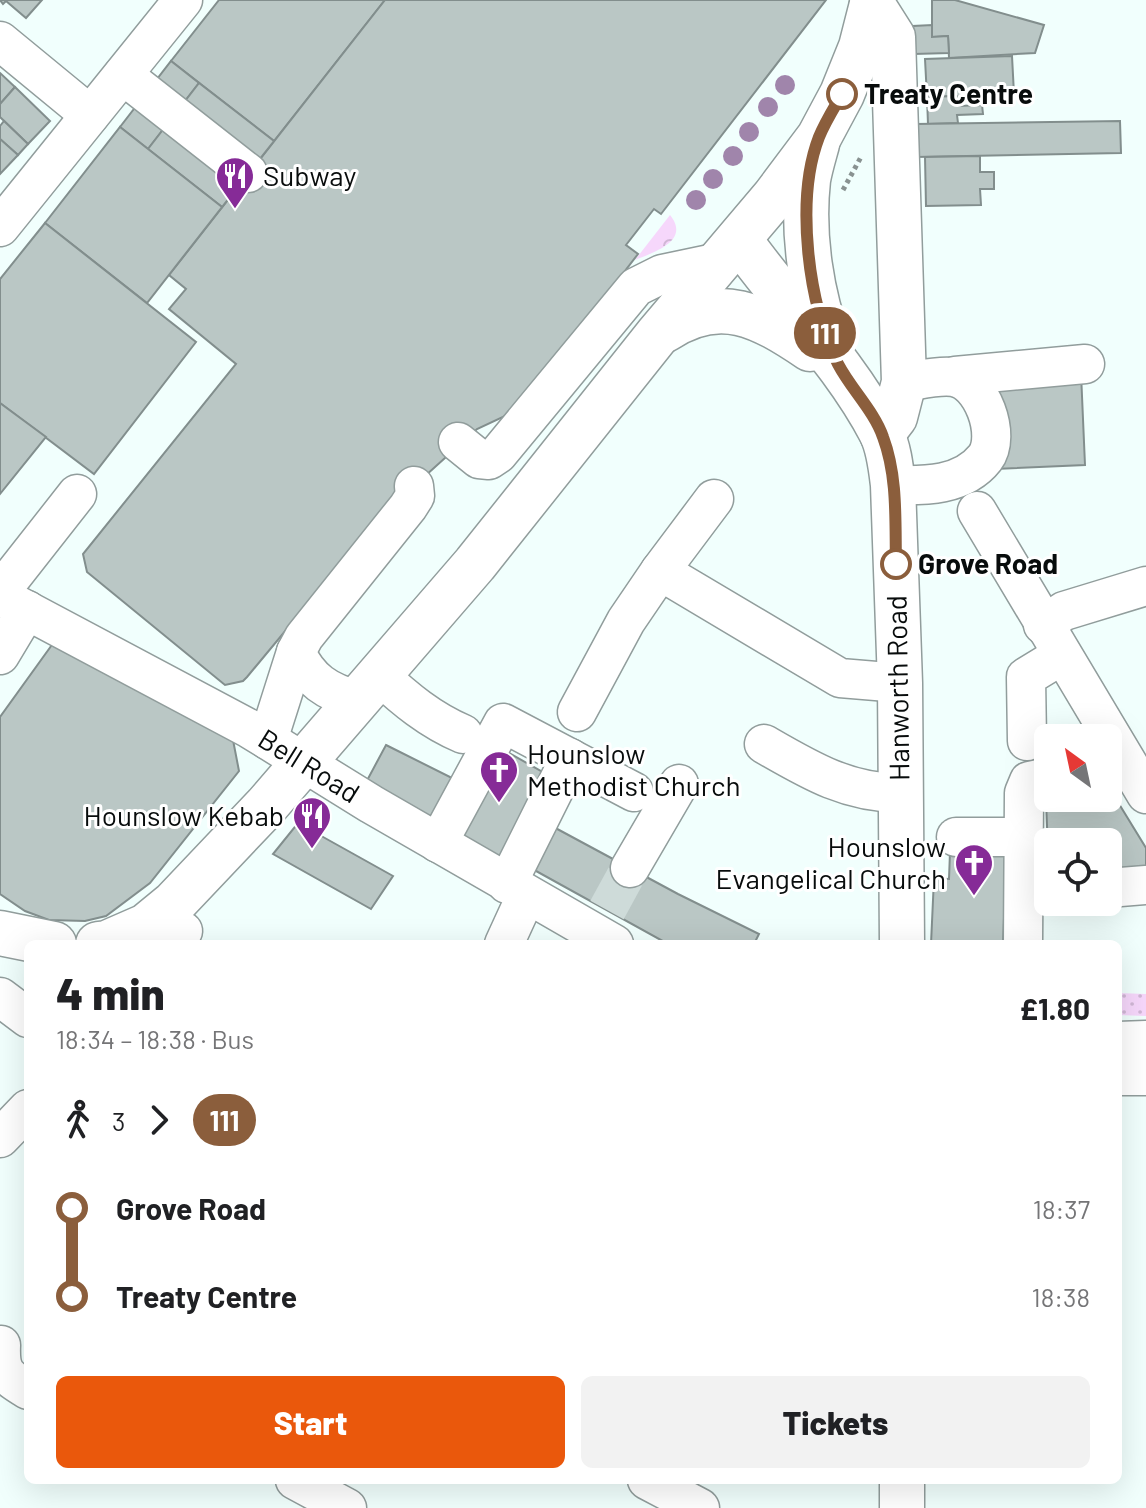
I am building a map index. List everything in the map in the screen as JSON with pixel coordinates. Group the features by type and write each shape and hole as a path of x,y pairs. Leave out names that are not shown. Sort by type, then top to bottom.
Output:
{"main road":[{"path":"175,940 231,867 266,806 286,751 368,688 475,564 819,137 842,94 861,47 872,2"},
{"path":"872,2 893,37 894,147 904,382 895,417 882,434"},
{"name":"Hanworth Road","path":"819,137 808,179 810,262 822,324 840,367"},
{"path":"736,243 772,250 822,324"},
{"name":"Hanworth Road","path":"736,243 840,367 882,434 893,485 900,683 902,940"},
{"path":"657,336 693,315 719,309 732,311 777,327 840,367"},
{"path":"114,940 146,926 174,903 266,806"},
{"path":"0,935 30,940"},
{"path":"0,935 24,958"},
{"path":"1122,1044 1146,1043"},
{"path":"902,1484 902,1508"}],"street":[{"path":"0,227 183,0"},
{"path":"0,41 90,115"},
{"path":"123,75 248,173"},
{"path":"458,442 479,459 489,460 498,454 636,287 736,243"},
{"path":"904,382 1085,364"},
{"path":"893,485 938,484 956,479 983,460 990,450 990,427 985,406 980,396 955,376"},
{"path":"286,751 296,652 304,637 408,507 415,496 414,486"},
{"path":"0,655 9,599 77,494"},
{"path":"577,712 620,632 660,571 714,499"},
{"path":"977,511 1053,640 1131,784"},
{"path":"660,571 840,678 900,683"},
{"path":"1027,741 1026,677 1053,640 1064,611 1146,586"},
{"name":"Bell Road","path":"9,599 286,751 516,890 605,929"},
{"path":"296,652 304,669 317,683 335,694 368,688 415,708 463,734"},
{"path":"438,843 503,723 634,792"},
{"path":"764,744 833,781 861,791 900,793"},
{"path":"505,940 516,890 570,758"},
{"path":"1023,940 1025,786 1034,779"},
{"path":"630,868 679,784"},
{"path":"956,837 1024,837"},
{"path":"1122,887 1146,885"},
{"path":"0,997 24,1015"},
{"path":"1122,1076 1146,1076"},
{"path":"0,1138 24,1113"},
{"path":"24,1333 16,1334 0,1344 0,1366 10,1379 24,1388"},
{"path":"302,1484 347,1508"},
{"path":"655,1484 700,1508"}],"path":[{"path":"839,199 864,152 871,148 894,147"}],"green space":[{"path":"670,215 676,232 673,239 660,249 635,260"},
{"path":"1122,993 1146,994 1146,1016 1122,1015"}],"building":[{"path":"0,0 42,0 26,18 6,1 3,4"},
{"path":"219,0 385,0 274,141 171,61"},
{"name":"Treaty Centre","path":"385,0 826,0 661,214 654,209 626,245 638,254 518,410 477,429 414,486 247,677 225,685 87,572 83,554 236,364 169,309 186,289 169,275"},
{"path":"932,0 955,0 1044,25 1035,53 949,58 948,36 932,37"},
{"path":"932,25 932,37 948,36 949,53 914,54 913,26"},
{"path":"1012,56 1014,94 927,97 925,59"},
{"path":"171,61 199,83 148,149 120,127"},
{"path":"0,73 15,87 0,104"},
{"path":"199,83 274,141 222,207 148,149"},
{"path":"15,87 50,121 28,144 0,117 0,104"},
{"path":"958,96 958,106 982,105 983,114 957,115 958,123 928,124 927,97"},
{"path":"4,121 28,144 18,155 0,139 0,126"},
{"path":"1120,121 1121,153 916,157 916,124"},
{"path":"120,127 222,207 147,303 45,223"},
{"path":"0,139 18,155 0,174"},
{"path":"980,156 980,172 994,172 994,189 980,189 981,205 926,206 925,157"},
{"path":"45,223 196,342 94,474 0,403 0,279"},
{"path":"1081,373 1085,465 995,469 992,380"},
{"path":"0,403 46,437 0,494"},
{"path":"54,642 233,740 239,771 150,883 106,916 85,921 49,920 25,911 0,894 0,717"},
{"path":"386,745 466,785 443,828 363,788"},
{"name":"Hounslow Methodist Church","path":"497,746 546,774 501,859 452,833"},
{"path":"1122,809 1146,848 1146,872 1122,873 1122,828 1047,828 1046,812 1122,812"},
{"path":"298,823 393,876 371,909 273,854"},
{"path":"548,824 759,934 756,940 661,940 527,866"},
{"name":"Hounslow Evangelical Church","path":"950,852 1008,854 1014,918 1004,918 1003,940 931,940 934,878 949,879"}],"tunnel":[{"path":"607,910 630,868"}],"bus line":[{"name":"111","path":"842,94 819,137 808,179 810,262 822,324 838,364 882,434 890,460 896,564"}],"place":[{"name":"Treaty Centre","path":"842,94"},
{"name":"Subway","path":"235,210"},
{"name":"Grove Road","path":"896,564"},
{"name":"Hounslow Methodist Church","path":"499,804"},
{"name":"Hounslow Kebab","path":"312,850"},
{"name":"Hounslow Evangelical Church","path":"974,897"}]}
